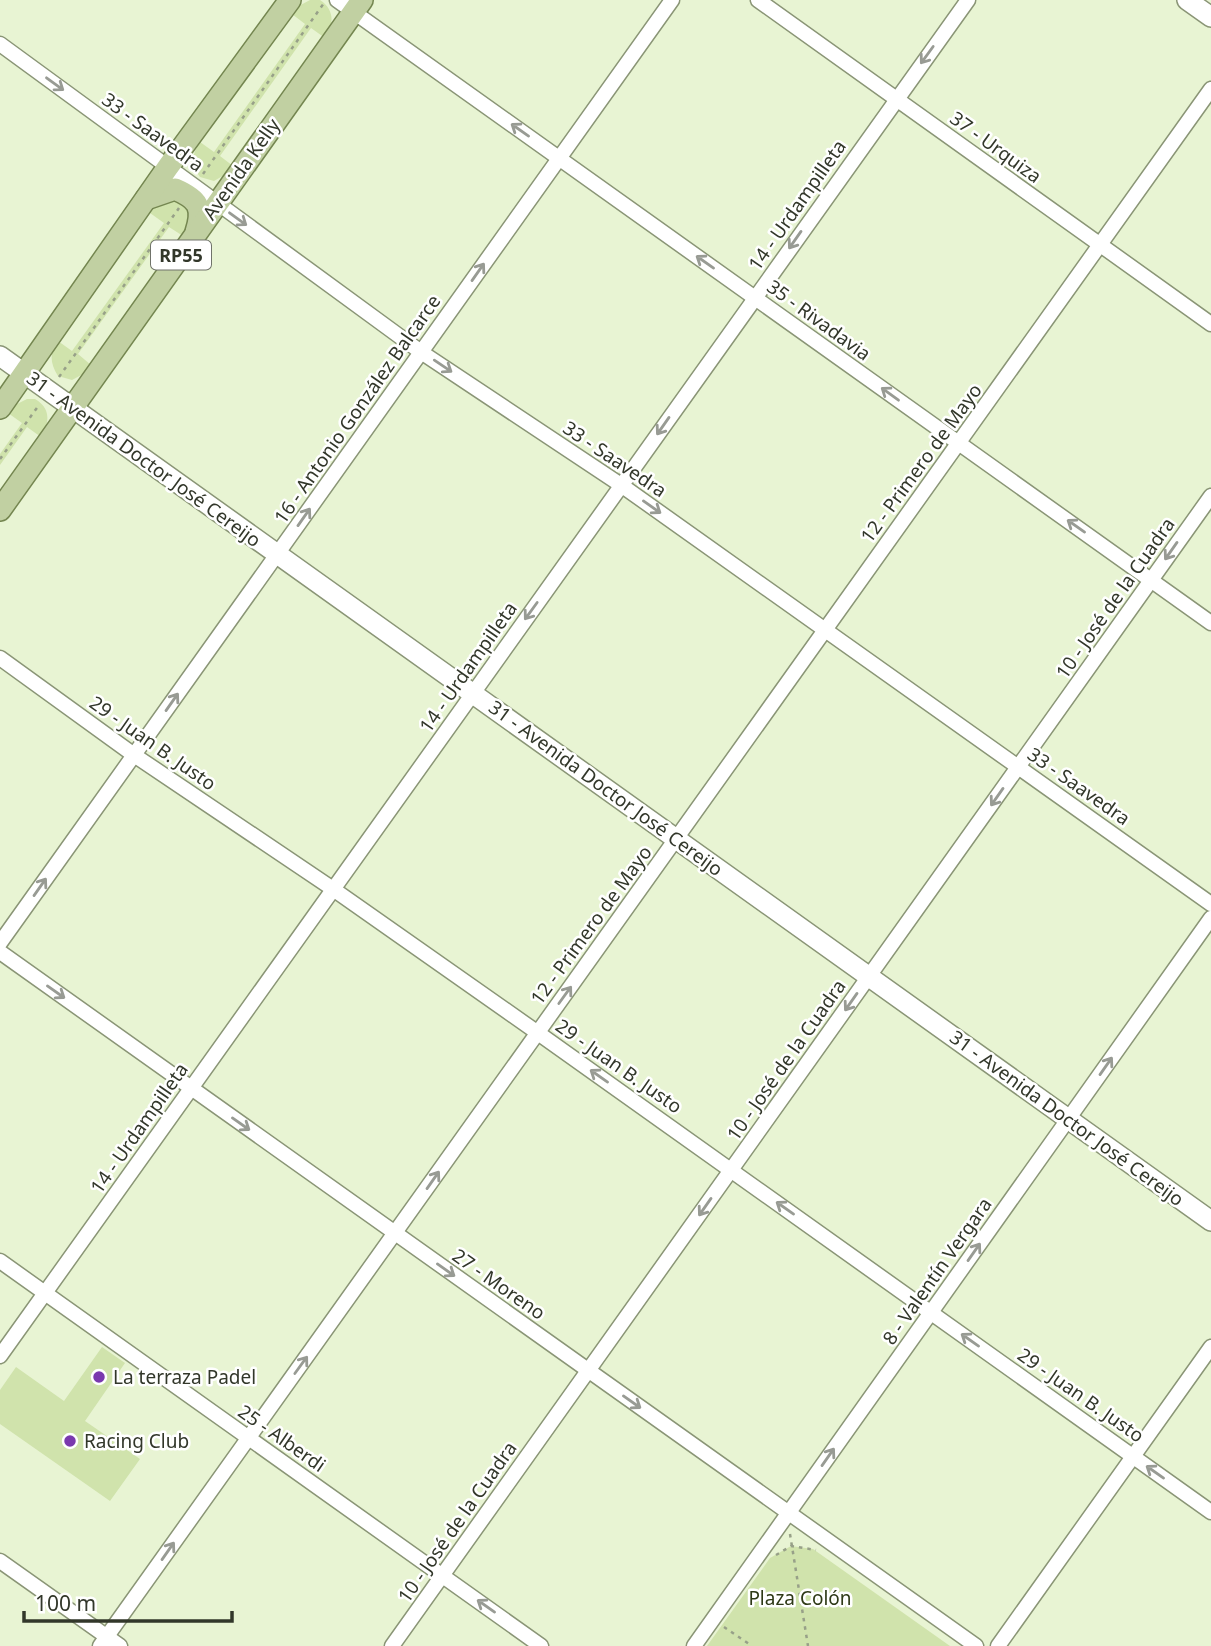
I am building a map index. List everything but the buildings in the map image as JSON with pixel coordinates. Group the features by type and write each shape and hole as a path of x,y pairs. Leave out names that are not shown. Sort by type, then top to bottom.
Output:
{"main road":[{"name":"RP55","path":"0,408 168,167 290,0"},
{"name":"Avenida Kelly","path":"0,510 217,203 351,4"},
{"path":"146,199 175,189 192,190 201,218 195,234"}],"street":[{"name":"16 - Antonio González Balcarce","path":"0,943 672,0"},
{"name":"37 - Urquiza","path":"758,0 1211,324"},
{"name":"14 - Urdampilleta","path":"0,1356 968,0"},
{"path":"1187,0 1211,17"},
{"name":"35 - Rivadavia","path":"351,4 559,158 1211,623"},
{"name":"33 - Saavedra","path":"0,44 168,167 192,190 217,203 421,352 621,485 1211,904"},
{"name":"12 - Primero de Mayo","path":"104,1642 1211,89"},
{"name":"31 - Avenida Doctor José Cereijo","path":"0,356 1211,1221"},
{"name":"10 - José de la Cuadra","path":"392,1646 1211,496"},
{"name":"29 - Juan B. Justo","path":"0,658 134,755 333,889 538,1033 1211,1512"},
{"name":"8 - Valentín Vergara","path":"694,1646 1211,918"},
{"name":"27 - Moreno","path":"0,952 976,1646"},
{"name":"25 - Alberdi","path":"0,1261 541,1646"},
{"path":"998,1646 1211,1347"},
{"path":"0,1560 104,1642 120,1646"}],"path":[{"path":"0,460 326,0"},
{"path":"788,1513 808,1646"},
{"path":"770,1558 791,1546 813,1549 825,1557"},
{"path":"722,1625 752,1646"}],"green space":[{"path":"310,0 320,0 331,13 330,28 325,38 311,28 220,156 233,166 228,173 214,181 200,177 193,160 200,142 214,152 305,24 292,14 297,7"},
{"path":"177,198 189,211 190,216 183,236 169,227 78,354 91,365 87,372 72,380 58,376 52,358 58,341 72,351 164,223 150,213 155,206"},
{"path":"27,399 35,399 44,407 47,421 44,432 41,437 27,427 0,465 0,454 22,423 8,413 13,406"},
{"name":"Racing Club","path":"102,1347 125,1363 85,1421 140,1459 110,1501 0,1424 0,1390 16,1367 64,1401"},
{"name":"Plaza Colón","path":"791,1546 813,1549 950,1646 707,1646 770,1558"}],"place":[{"name":"La terraza Padel","path":"99,1377"},
{"name":"Racing Club","path":"70,1441"}]}
